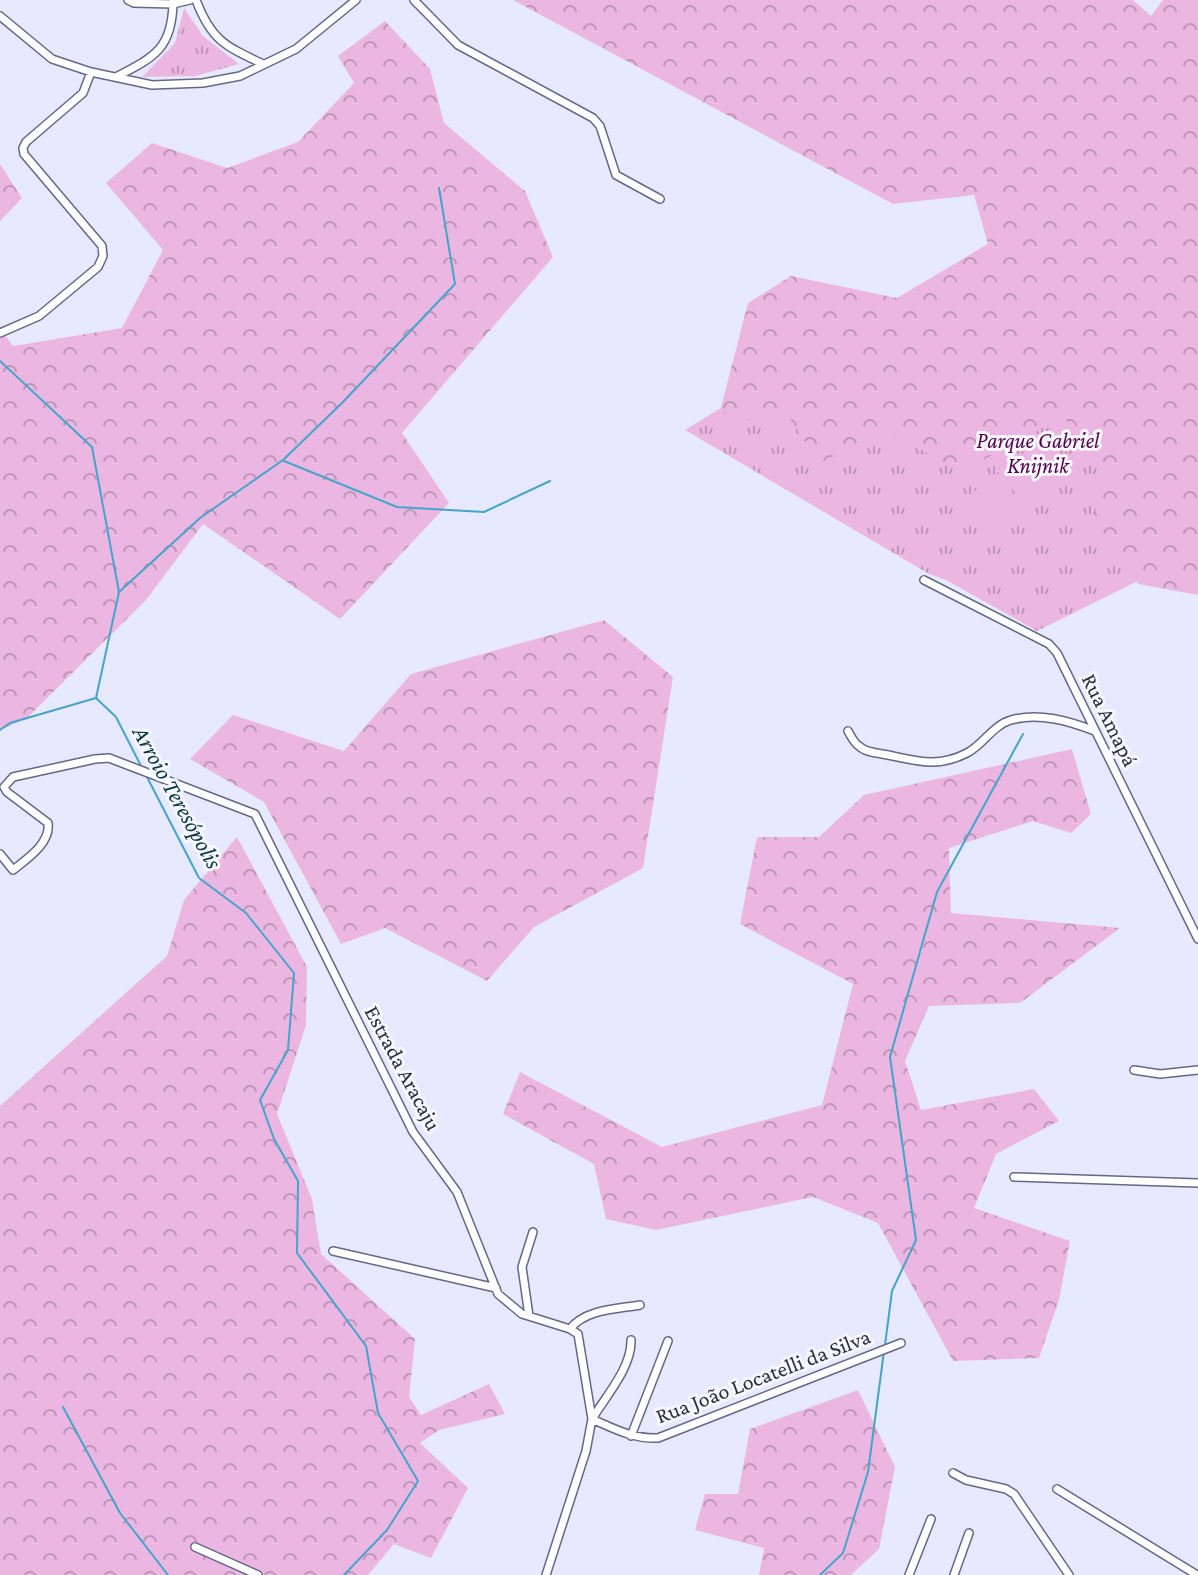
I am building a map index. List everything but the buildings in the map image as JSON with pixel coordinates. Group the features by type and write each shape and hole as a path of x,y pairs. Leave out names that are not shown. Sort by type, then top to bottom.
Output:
{"street":[{"path":"128,0 134,3 193,0 205,25 224,43 263,64"},
{"path":"0,16 52,59 91,72 152,85 203,83 240,76 296,49 356,0"},
{"path":"414,0 458,45 593,118 600,126 616,175 660,199"},
{"path":"116,77 151,59 170,35 173,2"},
{"path":"0,333 39,316 98,267 103,256 102,246 24,154 23,148 83,93 91,72"},
{"name":"Rua Amapá","path":"924,580 1049,644 1057,653 1198,939"},
{"path":"848,731 858,746 870,752 921,764 967,753 1005,721 1021,717 1047,717 1073,722 1095,731"},
{"name":"Estrada Aracaju","path":"0,854 13,870 31,856 50,828 48,823 7,792 4,787 13,777 109,758 255,814 413,1132 457,1192 498,1294 522,1314 570,1329"},
{"path":"1134,1070 1160,1074 1198,1070"},
{"path":"1014,1177 1198,1183"},
{"path":"529,1316 522,1267 533,1232"},
{"path":"333,1251 496,1288"},
{"path":"546,1575 586,1451 592,1419 578,1334 570,1329 588,1315 640,1305"},
{"path":"592,1419 627,1362 631,1340"},
{"path":"631,1436 668,1341"},
{"name":"Rua João Locatelli da Silva","path":"592,1419 641,1439 658,1438 901,1343"},
{"path":"953,1473 1014,1494 1069,1575"},
{"path":"1057,1489 1197,1575"},
{"path":"908,1573 931,1519"},
{"path":"954,1575 969,1533"},
{"path":"195,1547 258,1575"}],"green space":[{"path":"513,0 1133,0 1151,16 1163,0 1198,0 1198,595 1138,584 1094,519 1102,470 1063,417 960,472 884,428 819,464 787,414 732,422 721,407 748,303 791,276 897,298 988,244 974,195 893,204"},
{"path":"184,8 203,36 239,64 195,76 142,77 175,43"},
{"path":"385,21 430,69 444,123 525,191 553,257 402,433 449,503 340,619 203,524 146,600 27,718 0,730 0,329 13,346 122,328 163,250 106,183 152,143 227,168 298,142 354,83 338,56"},
{"path":"0,164 22,198 0,221"},
{"name":"Parque Gabriel Knijnik","path":"988,244 1198,551 1037,631 946,580 929,574 685,430"},
{"path":"1016,455 1040,484 1021,500 997,471"},
{"path":"990,478 1014,508 996,524 971,494"},
{"path":"604,620 673,677 643,868 534,927 487,981 385,928 341,944 264,802 190,759 233,715 344,751 411,674"},
{"path":"1072,749 1091,814 1071,833 1033,821 949,848 951,913 1120,928 1020,1003 929,1006 905,1061 921,1110 1034,1089 1059,1121 996,1154 974,1208 1070,1241 1059,1300 1039,1358 953,1361 878,1223 813,1197 656,1230 606,1219 594,1164 503,1114 520,1072 662,1147 822,1105 853,984 740,924 757,837 819,837 864,795"},
{"path":"237,837 307,967 306,1025 277,1114 312,1199 321,1254 415,1339 409,1397 421,1415 489,1384 505,1414 439,1430 420,1443 468,1488 431,1558 394,1544 368,1575 0,1575 0,1106 167,956 184,900"},
{"path":"858,1390 895,1467 879,1549 851,1575 759,1575 764,1548 695,1530 705,1494 738,1494 750,1429"}],"waterway":[{"path":"119,592 200,518 283,460 455,284 439,188"},
{"name":"Arroio Teresópolis","path":"0,361 92,447 119,592 96,698 116,717 142,768"},
{"path":"284,461 397,507 484,512 550,481"},
{"path":"0,730 10,723 96,698"},
{"path":"885,1345 892,1291 916,1240 890,1057 937,892 1023,734"},
{"name":"Arroio Teresópolis","path":"147,777 199,878 246,913 294,973 288,1050 260,1100 274,1139 298,1181 297,1253 366,1346 378,1413 418,1481 387,1530 344,1575"},
{"path":"820,1575 843,1553 868,1472 884,1351"},
{"path":"63,1407 120,1513 168,1575"}]}
